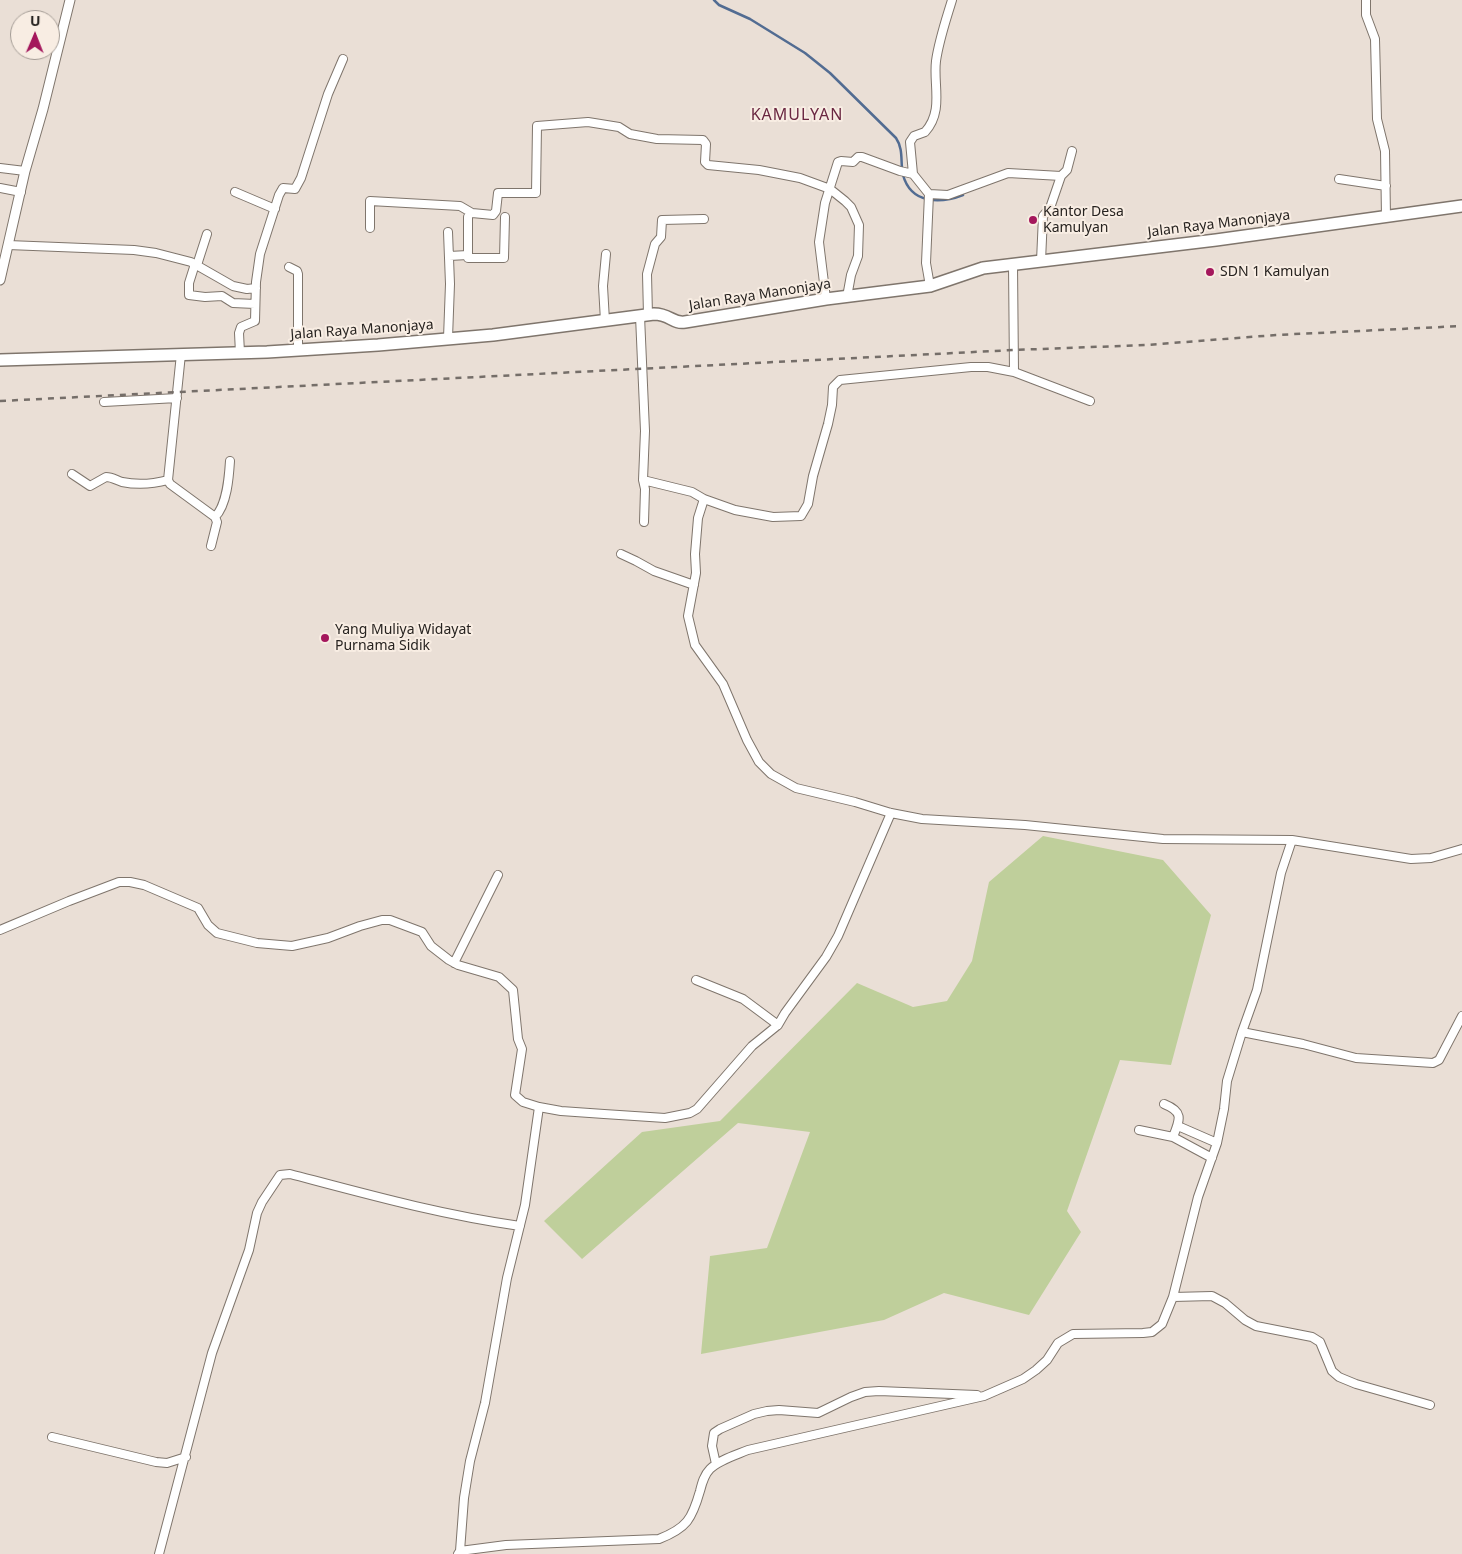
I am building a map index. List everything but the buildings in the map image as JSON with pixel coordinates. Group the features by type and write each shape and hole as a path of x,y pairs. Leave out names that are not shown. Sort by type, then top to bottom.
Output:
{"main road":[{"name":"Jalan Raya Manonjaya","path":"0,360 298,350 493,336 662,314 678,323 826,299 930,286 983,268 1216,240 1462,206"}],"street":[{"path":"0,280 25,172 70,0"},
{"path":"906,172 910,139 925,132 932,120 937,103 936,62 952,0"},
{"path":"1366,0 1366,15 1375,37 1377,117 1386,151 1386,217"},
{"path":"240,353 239,333 241,327 244,324 254,322 260,254 282,188 295,189 302,178 328,94 342,59"},
{"path":"370,228 370,202 460,206 472,213 493,215 496,211 498,194 536,193 537,126 588,122 619,127 630,134 657,139 703,140 706,144 705,162 708,165 782,174 800,178 830,189 849,204 859,222 858,254 850,275 847,297"},
{"path":"1041,261 1043,216 1050,208 1061,176 1067,170 1072,151"},
{"path":"826,299 819,242 825,206 838,163 841,161 853,162 858,157 862,157 906,172 929,194 948,195 1011,172 1061,176"},
{"path":"0,168 25,172"},
{"path":"1339,179 1386,186"},
{"path":"0,188 21,192"},
{"path":"235,192 275,209"},
{"path":"929,194 926,263 930,286"},
{"path":"468,217 468,258 504,258 505,217"},
{"path":"644,522 644,316 647,274 655,244 661,237 662,220 704,219"},
{"path":"448,232 448,338"},
{"path":"207,234 190,283 189,295 205,297 222,296 233,303 255,304"},
{"path":"8,245 134,250 156,253 196,265 233,286 247,289 256,288"},
{"path":"605,321 603,282 606,254"},
{"path":"448,256 468,255"},
{"path":"1013,265 1015,313 1014,372"},
{"path":"289,268 297,271 298,274 298,350"},
{"path":"181,354 168,480 170,484 215,517 217,522 211,546"},
{"path":"643,480 692,492 704,499 735,510 773,517 801,516 810,497 813,476 832,405 834,387 840,380 988,367 1014,372 1090,401"},
{"path":"104,402 177,398"},
{"path":"215,517 220,511 227,489 230,461"},
{"path":"72,474 90,486 106,477 124,482 141,483 168,480"},
{"path":"704,499 698,518 696,573 688,616 695,645 722,684 759,762 771,774 796,788 891,813 922,819 1025,825 1163,840 1292,840 1411,859 1431,858 1462,849"},
{"path":"621,554 664,575 694,585"},
{"path":"0,930 119,882 144,885 198,908 212,930 220,934 257,943 292,946 328,938 374,922 390,920 424,933 431,946 454,963 499,977 513,990 518,1039 522,1049 515,1095 523,1102 561,1111 665,1118 690,1113 697,1108 752,1046 778,1025 832,947 891,813"},
{"path":"539,1107 525,1205 507,1278 485,1403 470,1461 464,1498 459,1553 506,1545 659,1539 680,1529 693,1515 704,1476 716,1464 748,1450 984,1396 1023,1379 1036,1370 1047,1360 1058,1343 1072,1334 1152,1332 1162,1324 1173,1297 1198,1197 1217,1143 1227,1081 1257,990 1281,873 1292,840"},
{"path":"454,963 498,875"},
{"path":"696,980 744,999 778,1025"},
{"path":"1242,1032 1302,1044 1356,1058 1433,1063 1439,1060 1462,1016"},
{"path":"1164,1104 1177,1110 1179,1117 1174,1138"},
{"path":"1178,1126 1217,1143"},
{"path":"1139,1130 1174,1138 1212,1158"},
{"path":"160,1554 212,1353 249,1250 262,1202 280,1175 283,1173 290,1174 411,1206 484,1221 520,1226"},
{"path":"1173,1297 1212,1296 1225,1303 1245,1320 1256,1326 1314,1338 1322,1346 1332,1370 1339,1377 1356,1384 1430,1405"},
{"path":"716,1464 712,1446 715,1432 754,1414 779,1410 818,1413 865,1392 984,1396"},
{"path":"52,1437 156,1462 167,1463 186,1457"}],"green space":[{"path":"1043,836 1163,860 1211,915 1171,1065 1120,1060 1067,1211 1081,1232 1029,1315 944,1293 884,1320 701,1354 710,1256 767,1248 810,1132 738,1123 582,1259 544,1221 642,1132 720,1121 857,983 913,1007 947,1001 972,961 989,882"}],"waterway":[{"path":"714,0 719,5 750,19 805,53 830,73 896,138 901,152 903,175 907,185 913,192 927,199 936,200 945,200 963,195"}],"railway":[{"path":"0,401 1146,345 1276,335 1462,326"}],"place":[{"name":"Kantor Desa Kamulyan","path":"1033,220"},
{"name":"SDN 1 Kamulyan","path":"1210,272"},
{"name":"Yang Muliya Widayat Purnama Sidik","path":"325,638"}],"district":[{"name":"KAMULYAN","path":"797,115"}]}
